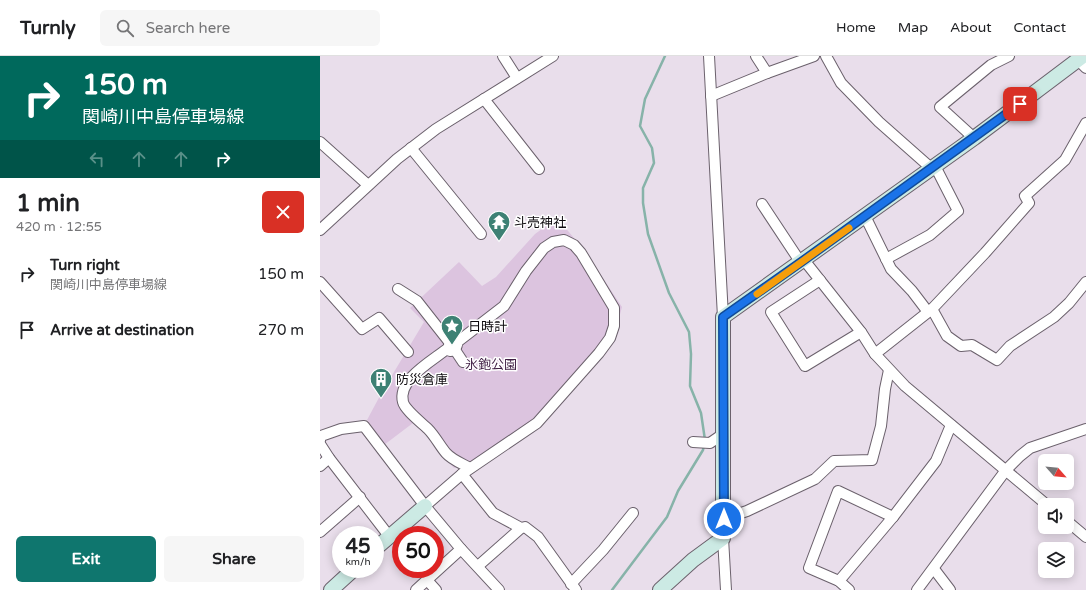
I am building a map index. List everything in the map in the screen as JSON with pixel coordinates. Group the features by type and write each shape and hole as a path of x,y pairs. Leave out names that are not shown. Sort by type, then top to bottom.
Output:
{"main road":[{"path":"660,590 693,560 723,538 723,317 1083,61"},
{"path":"384,541 425,506"},
{"path":"331,590 344,578"}],"street":[{"path":"503,56 517,78"},
{"path":"320,230 397,159 436,129 553,56"},
{"path":"709,56 723,317"},
{"path":"756,56 767,73"},
{"path":"711,96 814,56"},
{"path":"826,56 845,88 879,122 933,167 958,211 930,235 886,259"},
{"path":"974,138 940,107 991,65 1009,56"},
{"path":"484,100 539,169"},
{"path":"875,354 930,310 985,253 1030,203 1025,196 1065,160 1086,123"},
{"path":"320,142 368,186"},
{"path":"411,148 481,234"},
{"path":"762,204 803,261 820,280 861,332 875,354 889,370 920,400 1039,498"},
{"path":"865,216 891,269 930,310 947,336 961,346 972,345 997,360 1010,346 1054,318 1069,303 1086,282"},
{"path":"425,506 466,471 537,423 599,353 610,338 614,326 614,308 581,253 574,245 564,240 553,242 544,248 526,271 504,306 418,371 403,391 403,402 448,455 466,471 493,514 521,528 525,527 538,537 574,587 633,513"},
{"path":"820,280 771,312 805,366 861,332"},
{"path":"320,282 362,329 380,318 408,352"},
{"path":"398,289 417,301 463,362"},
{"path":"724,519 747,511 815,479 834,461 872,460 881,426 885,389 889,370"},
{"path":"838,581 893,517 936,461 951,425"},
{"path":"320,440 321,436 341,429 364,426 460,549 478,566 499,590"},
{"path":"917,590 1006,470 1020,456 1030,448 1086,429"},
{"path":"701,443 723,434"},
{"path":"320,444 329,458 389,536"},
{"path":"320,466 329,458"},
{"path":"849,590 838,581 809,568 838,491 893,517"},
{"path":"320,532 360,497"},
{"path":"1074,527 1086,537"},
{"path":"478,566 521,528"},
{"path":"723,538 726,590"},
{"path":"416,590 460,549"},
{"path":"934,569 950,590"},
{"path":"427,580 436,590"}],"green space":[{"name":"氷鉋公園","path":"557,218 585,251 622,307 614,337 540,426 471,474 460,466 454,468 438,451 427,435 413,423 384,445 367,420 424,322 410,308 459,262 482,286 496,277 535,234"}],"waterway":[{"path":"665,56 645,99 640,126 652,148 654,163 643,188 643,203 648,234 669,293 689,332 691,354 690,386 701,413 705,440"},
{"path":"612,590 667,517 678,491 703,450 704,445"}],"slow traffic":[{"path":"757,294 849,228"}],"place":[{"name":"斗売神社","path":"499,242"},
{"name":"日時計","path":"452,346"},
{"name":"防災倉庫","path":"381,398"}],"route":[{"path":"724,519 723,317 1020,104"}]}
